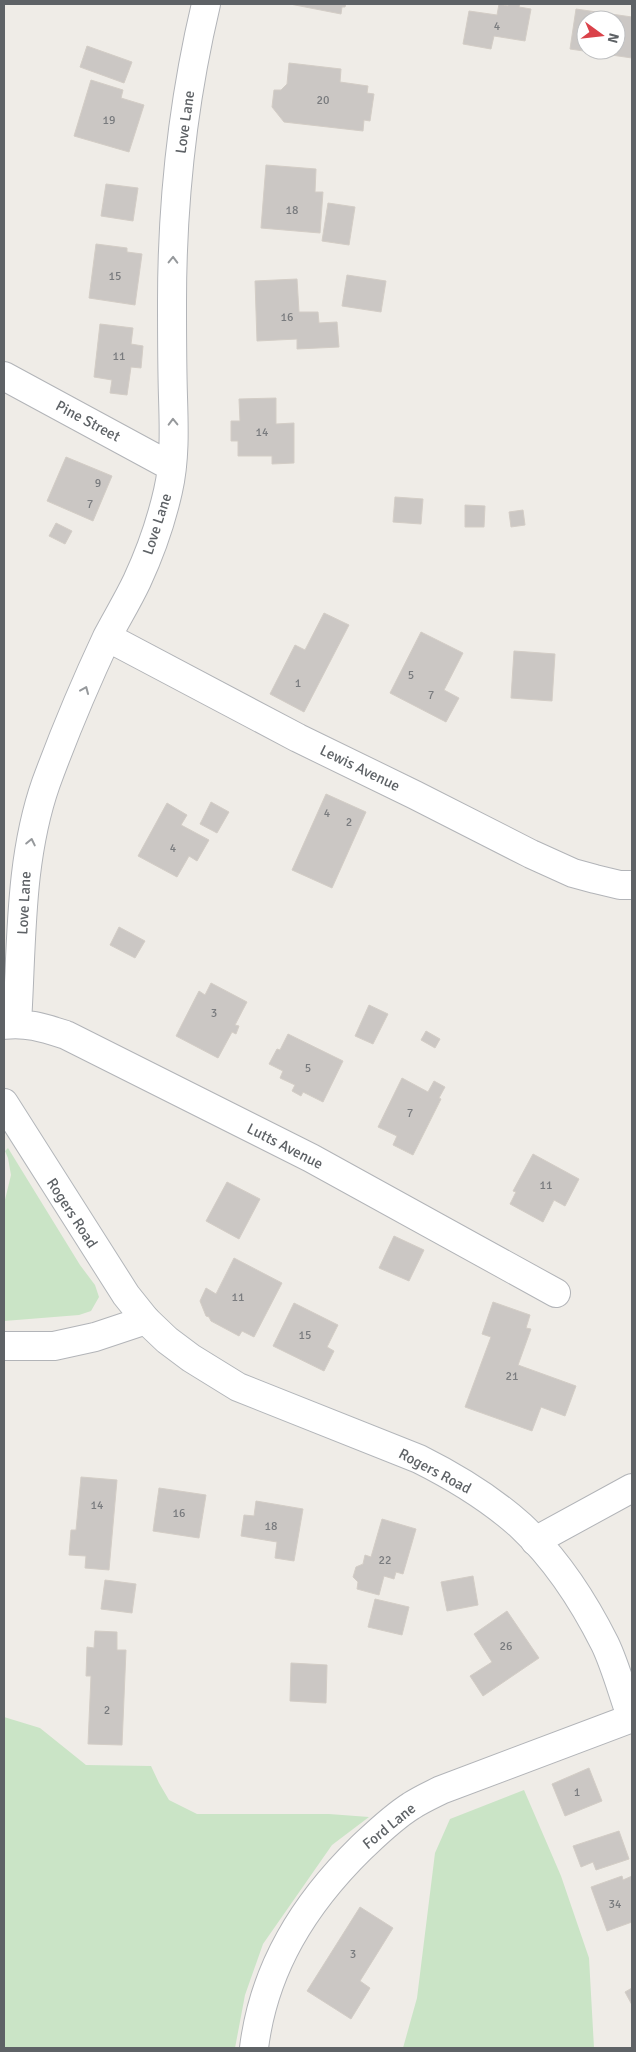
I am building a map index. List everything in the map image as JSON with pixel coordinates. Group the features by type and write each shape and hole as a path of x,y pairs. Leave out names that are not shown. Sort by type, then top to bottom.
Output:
{"street":[{"name":"Love Lane","path":"11,1024 21,961 26,864 46,784 107,637 137,580 157,531 168,491 172,467 174,428 172,301 175,213 180,149 186,106 195,52 206,4"},
{"name":"Pine Street","path":"4,376 172,467"},
{"name":"Lewis Avenue","path":"107,637 298,738 531,854 573,873 626,885"},
{"name":"Lutts Avenue","path":"11,1024 39,1026 66,1035 311,1158 556,1293"},
{"name":"Rogers Road","path":"4,1103 103,1262 146,1320 167,1340 191,1358 242,1389 419,1459 470,1487 521,1526 554,1564 585,1609 605,1645 632,1719"},
{"path":"4,1346 54,1346 95,1337 146,1320"},
{"path":"535,1541 632,1488"},
{"name":"Ford Lane","path":"254,2048 256,2028 266,1992 281,1954 306,1910 342,1867 392,1819 412,1805 441,1790 632,1719"}],"green space":[{"path":"8,1148 80,1265 95,1285 99,1297 91,1311 79,1315 4,1321 4,1204 11,1175 5,1151"},
{"path":"4,1717 40,1728 86,1765 151,1766 169,1800 197,1814 329,1814 369,1817 332,1845 263,1944 245,1995 235,2048 4,2048"},
{"path":"524,1790 561,1876 589,1958 594,2048 403,2048 417,1998 435,1853 450,1819"}],"building":[{"path":"290,4 346,4 345,7 342,7 341,14"},
{"path":"499,4 508,6 508,4 520,4 519,7 531,9 525,41 494,36 491,49 463,44 469,11 497,15"},
{"path":"576,9 583,10 576,10 576,50 570,49"},
{"path":"626,16 632,17 632,58 626,57"},
{"path":"87,46 132,62 124,83 80,67"},
{"path":"289,63 341,69 340,82 368,86 367,93 374,94 370,121 364,120 363,131 284,122 272,107 274,90 281,90 287,84"},
{"path":"91,80 123,90 121,98 144,105 129,152 74,136"},
{"path":"266,165 316,169 315,192 323,192 320,233 261,228"},
{"path":"106,184 138,188 133,221 101,216"},
{"path":"328,203 355,207 349,245 322,241"},
{"path":"96,244 127,248 127,252 142,254 135,305 89,298"},
{"path":"347,275 386,281 381,312 342,306"},
{"path":"297,279 299,312 318,312 319,323 337,322 339,347 297,349 297,339 257,341 255,281"},
{"path":"100,324 133,328 131,344 143,346 141,368 131,367 127,395 110,393 112,380 94,377"},
{"path":"276,398 276,424 294,423 294,463 272,464 272,456 238,456 238,441 231,441 231,421 240,421 239,399"},
{"path":"66,457 112,476 93,521 47,501"},
{"path":"395,497 423,499 421,524 393,522"},
{"path":"465,505 485,506 484,527 465,527"},
{"path":"523,510 525,525 511,527 509,512"},
{"path":"56,523 72,531 65,544 49,536"},
{"path":"324,613 349,625 304,712 270,694 295,645 305,650"},
{"path":"421,632 463,653 444,690 459,698 446,722 390,693"},
{"path":"514,651 555,654 552,701 511,698"},
{"path":"326,794 366,812 332,888 292,870"},
{"path":"211,802 229,812 217,833 200,824"},
{"path":"167,803 187,815 181,825 209,840 197,861 189,856 177,877 138,856"},
{"path":"119,927 145,941 135,958 110,945"},
{"path":"211,983 247,1002 235,1025 239,1026 236,1034 232,1032 218,1058 176,1036 199,991 205,995"},
{"path":"369,1005 388,1014 373,1044 355,1036"},
{"path":"426,1031 440,1039 435,1048 421,1040"},
{"path":"288,1034 343,1061 323,1102 303,1092 301,1096 292,1091 295,1085 280,1078 283,1071 269,1064 277,1049 280,1050"},
{"path":"402,1078 428,1092 434,1081 445,1087 413,1155 393,1145 397,1136 378,1127"},
{"path":"533,1154 579,1179 565,1206 554,1200 543,1222 510,1204 516,1192 513,1191"},
{"path":"227,1182 260,1199 239,1239 206,1221"},
{"path":"394,1236 424,1250 409,1281 379,1268"},
{"path":"234,1258 282,1283 254,1337 242,1331 239,1336 211,1321 206,1316 200,1301 206,1288 216,1294"},
{"path":"493,1302 530,1315 526,1328 531,1329 518,1365 576,1386 565,1416 541,1407 532,1431 465,1407 491,1337 482,1334"},
{"path":"294,1303 338,1325 327,1347 334,1351 324,1371 273,1346"},
{"path":"81,1477 117,1480 109,1570 85,1568 86,1556 69,1555 71,1530 76,1530"},
{"path":"159,1488 206,1495 199,1538 153,1531"},
{"path":"256,1501 303,1509 294,1561 275,1558 277,1542 241,1536 244,1515 254,1516"},
{"path":"382,1519 416,1529 403,1574 396,1572 394,1579 384,1576 379,1595 357,1589 358,1582 353,1577 356,1567 363,1564 365,1555 371,1557"},
{"path":"473,1576 478,1605 447,1611 441,1582"},
{"path":"105,1580 136,1584 132,1613 101,1609"},
{"path":"375,1599 409,1607 402,1635 368,1627"},
{"path":"507,1611 539,1658 483,1696 470,1676 492,1662 474,1634"},
{"path":"95,1631 117,1632 117,1650 126,1650 122,1745 88,1744 91,1676 86,1676 87,1647 94,1648"},
{"path":"291,1663 327,1665 326,1703 290,1701"},
{"path":"589,1768 602,1801 565,1816 552,1784"},
{"path":"619,1831 629,1859 596,1870 593,1862 581,1867 573,1846"},
{"path":"622,1876 623,1880 632,1876 632,1922 607,1931 591,1887"},
{"path":"360,1907 393,1928 360,1981 370,1988 351,2019 307,1991"},
{"path":"632,1988 632,2005 625,1992"}]}
